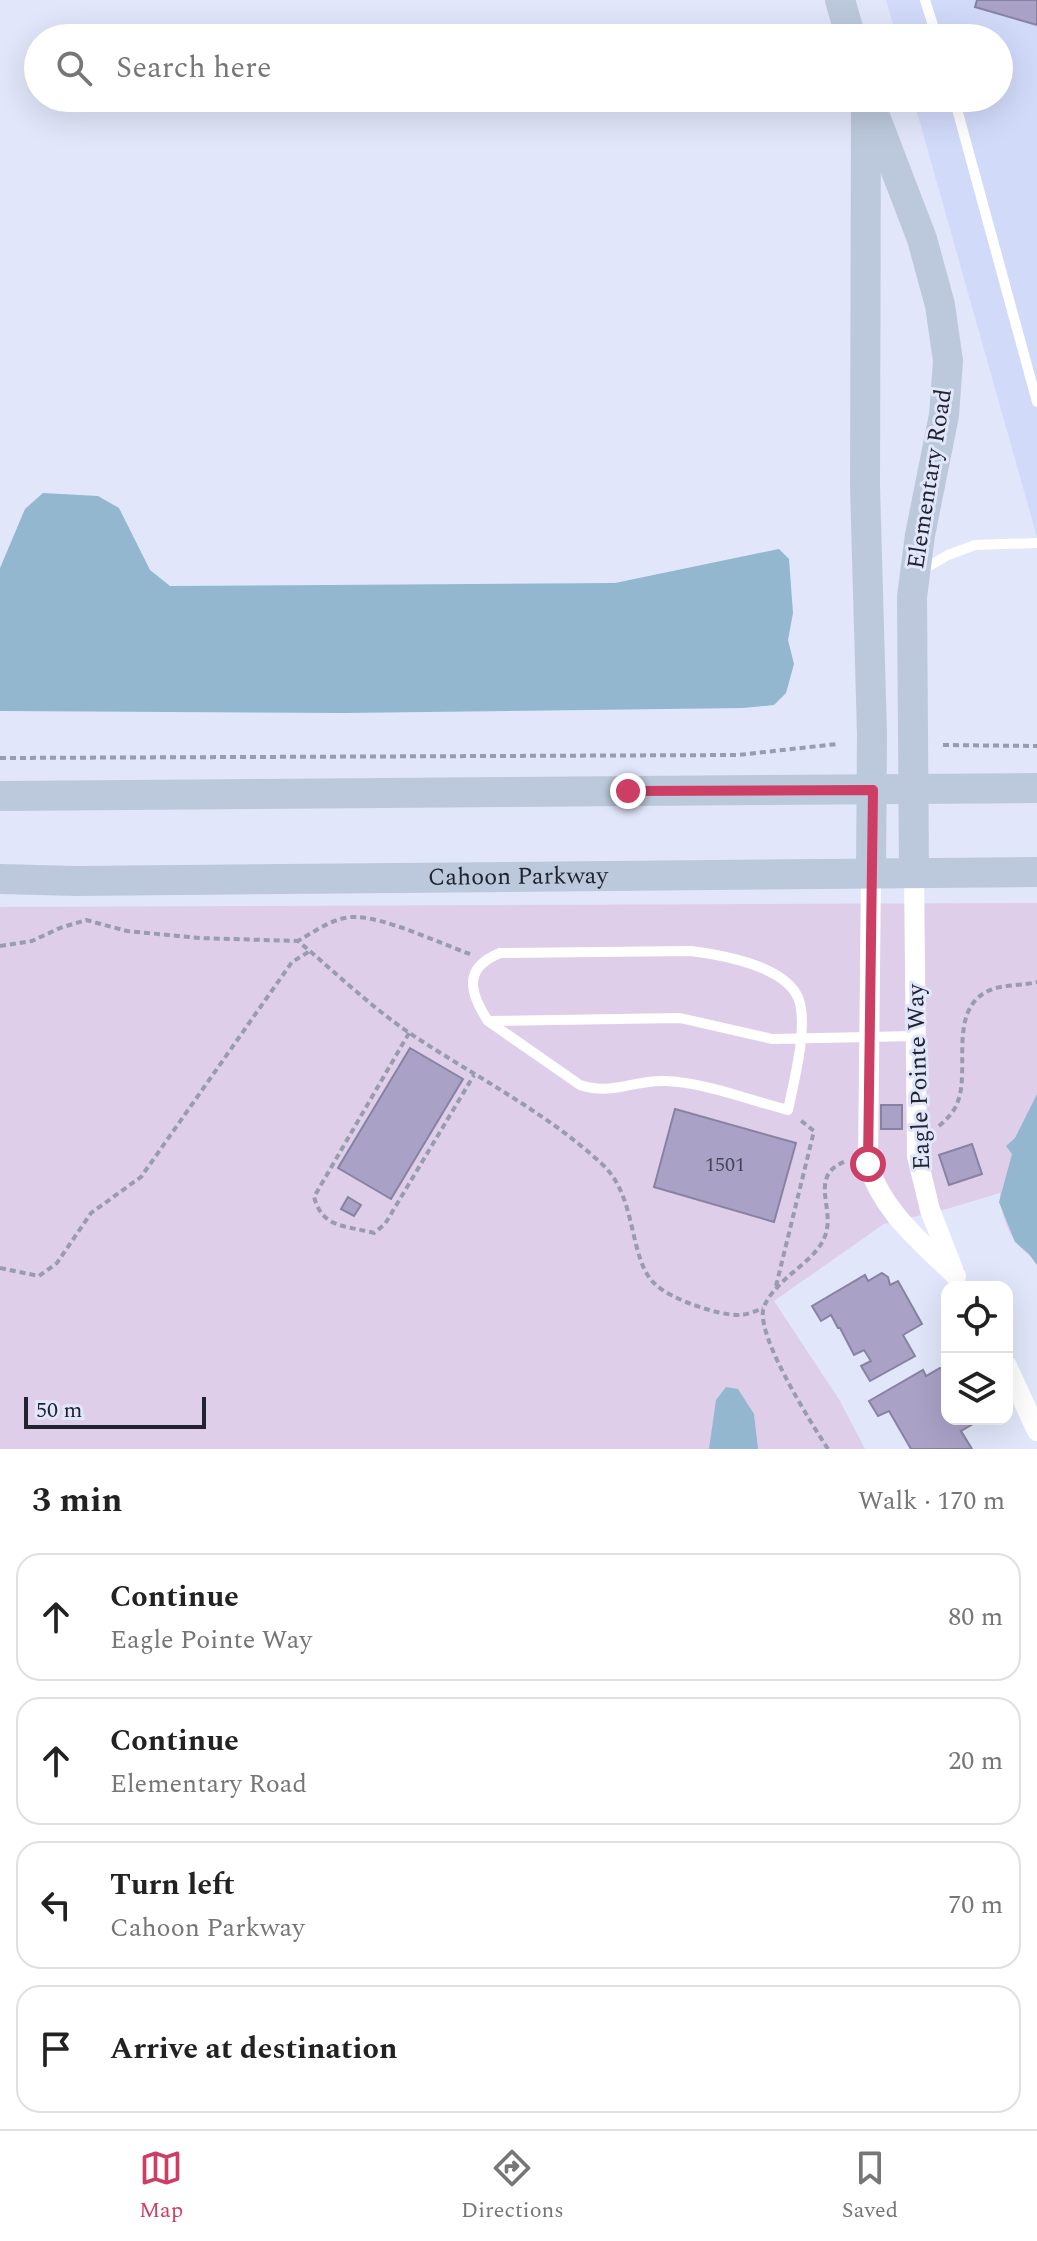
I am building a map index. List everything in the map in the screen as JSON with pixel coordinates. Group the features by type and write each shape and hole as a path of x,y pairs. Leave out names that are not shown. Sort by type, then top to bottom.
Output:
{"street":[{"path":"840,0 847,24"},
{"name":"Elementary Road","path":"867,112 865,486 873,790 871,873"},
{"name":"Elementary Road","path":"872,112 922,239 940,305 948,361 944,415 914,575 911,642 914,872"},
{"path":"0,796 1037,788"},
{"name":"Eagle Pointe Way","path":"914,872 917,1156 930,1210 959,1281"},
{"name":"Cahoon Parkway","path":"0,879 76,881 1037,872"},
{"name":"Eagle Pointe Way","path":"871,873 868,1164 884,1202 958,1281"},
{"path":"1013,1374 1031,1400 1037,1431"}],"lane":[{"path":"925,0 933,24"},
{"path":"958,112 1037,402"},
{"path":"914,575 948,555 975,545 1037,543"},
{"path":"691,951 720,954 778,975 799,1001 802,1039 788,1110 683,1082 662,1080 597,1090 580,1085 488,1021 476,1002 471,986 485,959 500,953 691,951"},
{"path":"488,1021 680,1018 772,1039 915,1036"}],"path":[{"path":"0,758 738,755 837,744"},
{"path":"943,745 1037,746"},
{"path":"0,946 32,941 86,920 127,931 199,938 298,941 323,926 354,917 384,923 485,959"},
{"path":"298,941 409,1033 565,1134 604,1166 622,1188 644,1266 654,1284 678,1299 714,1310 740,1315 763,1308"},
{"path":"0,1268 39,1276 57,1263 91,1213 141,1177 292,962 310,951"},
{"path":"409,1033 314,1197 318,1212 327,1221 374,1233 385,1224 474,1075"},
{"path":"775,1289 814,1131 788,1110"}],"shaded area":[{"path":"886,0 1037,0 1037,537 917,112 1013,112 1013,24 893,24"},
{"path":"43,493 98,496 119,508 150,570 170,586 615,583 779,549 789,559 793,613 788,640 794,664 786,693 774,705 743,708 343,713 0,711 0,568 25,509"},
{"path":"1037,903 1037,1265 1017,1244 1009,1230 1000,1193 884,1224 774,1301 840,1401 865,1449 0,1449 0,907"},
{"path":"1037,1094 1037,1265 1015,1242 999,1202 1012,1154 1006,1146 1015,1138"},
{"path":"726,1387 738,1389 754,1414 758,1449 709,1449 716,1400"}],"building":[{"path":"977,0 1037,0 1037,25 975,7"},
{"path":"410,1048 463,1079 391,1199 338,1168"},
{"path":"881,1105 902,1105 902,1129 881,1129"},
{"path":"675,1109 796,1143 774,1222 654,1187"},
{"path":"972,1144 982,1174 949,1185 939,1155"},
{"path":"348,1197 361,1205 354,1216 341,1209"},
{"path":"882,1273 888,1277 890,1285 898,1281 922,1324 903,1335 915,1356 870,1381 861,1366 871,1361 864,1350 854,1355 831,1315 821,1321 812,1306 865,1275 868,1281"},
{"path":"941,1369 941,1425 971,1425 961,1431 972,1449 911,1449 889,1411 878,1416 869,1401 923,1370 926,1376"}],"route":[{"path":"628,791 873,790 868,1164"}]}
